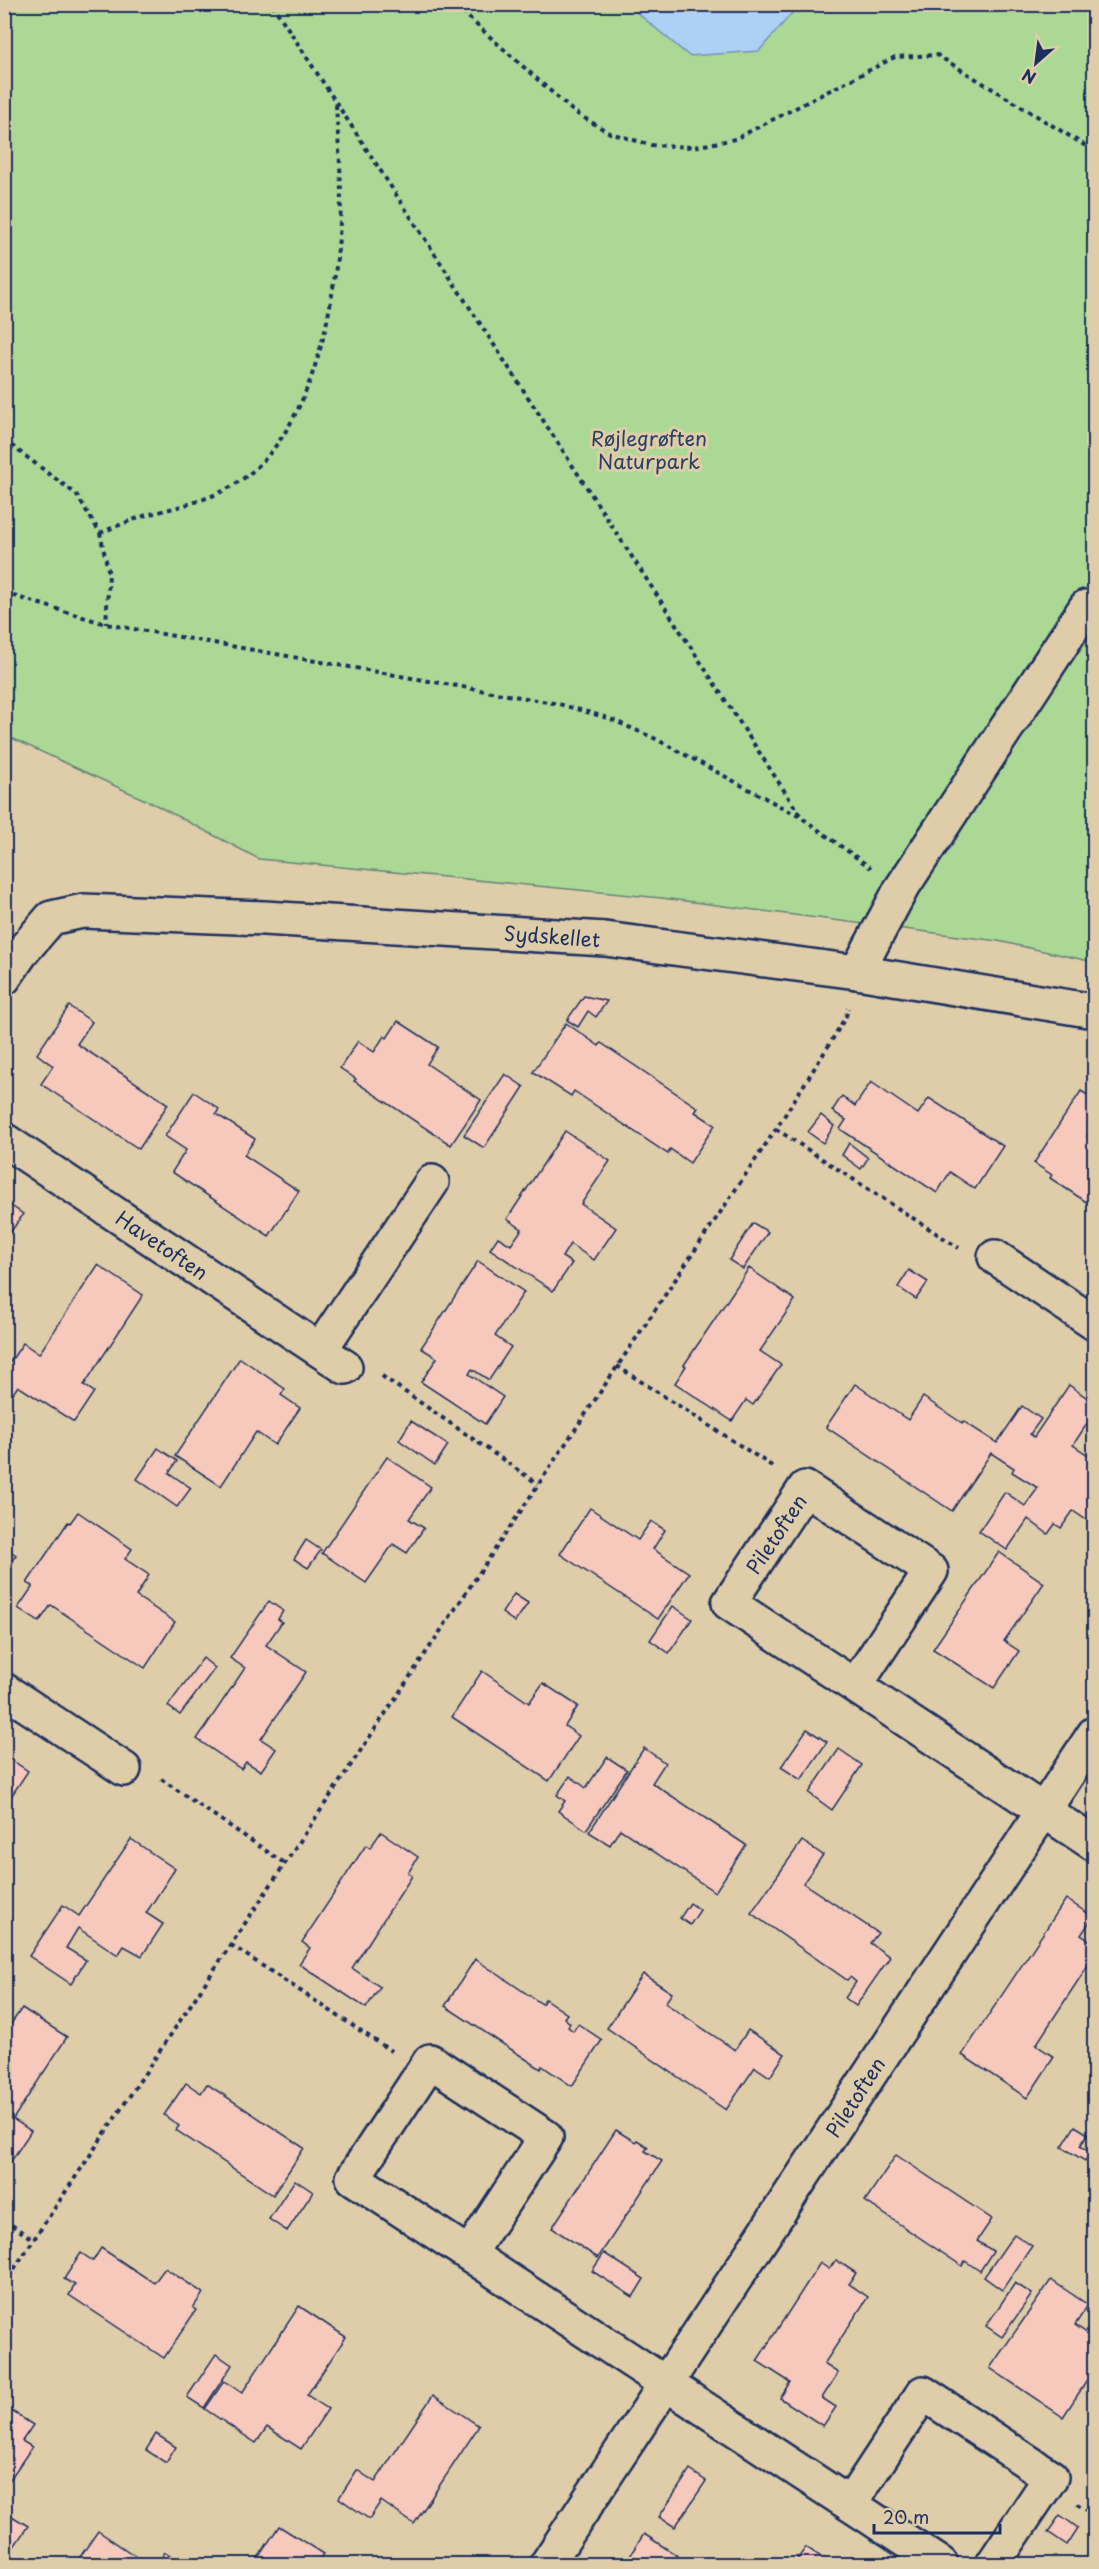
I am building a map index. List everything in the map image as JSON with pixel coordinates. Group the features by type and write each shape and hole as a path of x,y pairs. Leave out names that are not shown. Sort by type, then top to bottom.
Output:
{"street":[{"path":"856,972 901,889 1086,607"},
{"name":"Sydskellet","path":"13,965 51,918 83,911 264,918 605,939 856,972 1095,1011"},
{"name":"Havetoften","path":"4,1140 332,1359"},
{"path":"332,1359 432,1182"},
{"path":"995,1257 1095,1323"},
{"name":"Piletoften","path":"855,1686 932,1570 806,1488 729,1603 1044,1811 1095,1844"},
{"path":"4,1689 124,1769"},
{"name":"Piletoften","path":"547,2565 1095,1734"},
{"path":"470,2254 546,2138 430,2061 353,2178 940,2565"},
{"path":"850,2504 923,2393 1051,2477 993,2565"}],"path":[{"path":"272,4 802,818"},
{"path":"458,4 470,19 574,112 610,133 651,145 694,147 735,139 895,57 937,55 1095,151"},
{"path":"100,533 146,516 189,506 232,486 271,454 286,431 299,407 322,342 334,279 340,221 336,103"},
{"path":"4,440 76,494 100,533 109,574 106,624"},
{"path":"4,593 106,624 569,707 608,718 654,738 802,818 901,889"},
{"path":"4,2284 776,1129 846,1016 856,972"},
{"path":"776,1129 970,1255 995,1257"},
{"path":"332,1359 370,1367 538,1484"},
{"path":"617,1366 806,1488"},
{"path":"124,1769 149,1771 284,1863"},
{"path":"231,1945 423,2072"},
{"path":"4,2220 34,2240"}],"green space":[{"name":"Røjlegrøften Naturpark","path":"5,5 1094,5 1094,962 998,941 662,898 259,859 152,803 5,735"}],"water":[{"path":"628,5 799,5 759,51 689,56"}],"building":[{"path":"584,996 607,1001 596,1017 588,1011 578,1027 567,1020"},
{"path":"69,1006 92,1022 77,1044 168,1104 139,1149 41,1084 53,1066 37,1054"},
{"path":"398,1021 438,1047 427,1064 481,1100 451,1145 354,1081 356,1079 340,1068 358,1041 374,1052 384,1036 387,1038"},
{"path":"566,1023 599,1046 601,1043 698,1108 695,1112 715,1125 690,1163 670,1149 668,1154 574,1091 571,1096 533,1072"},
{"path":"505,1074 524,1087 484,1148 464,1135"},
{"path":"871,1082 918,1114 929,1098 1003,1146 975,1189 950,1172 937,1193 840,1129 846,1120 832,1111 842,1096 855,1106"},
{"path":"1081,1091 1094,1099 1094,1124 1087,1136 1094,1141 1094,1207 1050,1178 1052,1175 1034,1163"},
{"path":"194,1092 219,1109 216,1114 255,1139 244,1155 299,1191 269,1236 172,1172 186,1150 165,1136"},
{"path":"821,1115 834,1126 823,1143 808,1132"},
{"path":"565,1131 610,1161 581,1204 616,1228 594,1260 570,1244 562,1257 572,1263 553,1291 490,1249 498,1237 511,1245 522,1229 507,1219"},
{"path":"849,1143 868,1158 861,1169 842,1155"},
{"path":"4,1201 23,1214 4,1242"},
{"path":"753,1223 768,1232 743,1269 729,1260"},
{"path":"478,1261 524,1292 495,1336 511,1347 489,1380 472,1369 469,1374 503,1397 485,1424 421,1382 437,1358 421,1348"},
{"path":"98,1265 143,1295 84,1385 94,1392 74,1422 18,1386 12,1395 4,1390 4,1371 23,1343 39,1354"},
{"path":"749,1268 795,1300 760,1351 781,1365 753,1405 746,1400 732,1421 675,1383 686,1366 684,1365"},
{"path":"909,1270 928,1282 916,1299 898,1287"},
{"path":"240,1358 285,1389 281,1395 300,1408 275,1445 256,1432 221,1486 175,1456"},
{"path":"855,1384 908,1420 923,1397 997,1443 1022,1406 1041,1419 1030,1434 1034,1437 1069,1385 1094,1403 1094,1413 1073,1445 1094,1459 1094,1525 1073,1511 1061,1528 1055,1524 1048,1534 1028,1519 1007,1550 979,1531 1005,1492 1025,1506 1038,1488 1012,1472 1014,1468 991,1453 952,1511 826,1427"},
{"path":"411,1421 448,1445 435,1465 399,1440"},
{"path":"158,1448 177,1461 169,1473 191,1488 177,1507 137,1479"},
{"path":"387,1457 431,1487 409,1519 424,1528 407,1553 393,1544 366,1583 322,1553"},
{"path":"590,1508 638,1540 651,1521 665,1530 653,1549 689,1573 658,1619 560,1554"},
{"path":"78,1512 132,1549 125,1559 149,1575 136,1596 175,1622 145,1668 51,1605 39,1622 18,1608 33,1586 27,1583 68,1522 70,1523"},
{"path":"306,1540 321,1550 308,1568 294,1559"},
{"path":"4,1547 16,1555 4,1572"},
{"path":"999,1552 1044,1583 1004,1641 1019,1651 994,1688 933,1649"},
{"path":"514,1594 528,1603 515,1622 502,1613"},
{"path":"269,1601 283,1611 278,1619 282,1622 266,1645 306,1672 261,1739 276,1749 261,1771 246,1762 241,1769 197,1739 245,1668 230,1658"},
{"path":"673,1606 692,1619 669,1653 650,1640"},
{"path":"203,1658 215,1668 180,1715 168,1706"},
{"path":"482,1671 529,1703 543,1683 578,1706 565,1726 579,1736 549,1781 452,1717"},
{"path":"807,1729 827,1742 801,1780 781,1767"},
{"path":"644,1748 665,1763 652,1783 746,1845 715,1892 620,1829 610,1845 589,1832"},
{"path":"839,1749 862,1765 832,1810 809,1793"},
{"path":"4,1755 28,1771 4,1807"},
{"path":"607,1757 627,1770 586,1830 558,1811 565,1801 557,1795 570,1776 586,1788"},
{"path":"381,1832 418,1857 408,1873 412,1876 352,1968 380,1987 366,2008 299,1964 310,1948 302,1942 366,1845 370,1848"},
{"path":"131,1839 175,1869 146,1913 163,1924 142,1956 124,1946 118,1955 78,1928 66,1948 86,1960 71,1984 29,1956 63,1905 79,1916"},
{"path":"802,1841 823,1855 803,1883 878,1933 870,1943 890,1957 856,2006 845,1998 856,1982 850,1977 847,1980 751,1913"},
{"path":"1066,1899 1093,1917 1081,1935 1094,1944 1094,1956 1036,2045 1054,2057 1027,2098 962,2055"},
{"path":"690,1903 700,1910 690,1925 680,1918"},
{"path":"475,1959 542,2004 545,1999 567,2014 564,2018 570,2023 568,2027 573,2031 578,2024 602,2040 572,2086 542,2066 541,2069 445,2006"},
{"path":"643,1974 672,1993 665,2003 735,2050 748,2030 785,2054 770,2077 755,2067 726,2110 607,2028"},
{"path":"22,2008 67,2037 13,2119 31,2131 4,2172 4,2034"},
{"path":"186,2083 201,2093 207,2084 304,2148 273,2195 176,2130 179,2126 164,2115"},
{"path":"1075,2126 1088,2134 1080,2146 1090,2152 1085,2161 1062,2147"},
{"path":"616,2130 648,2147 645,2151 662,2161 598,2258 552,2228"},
{"path":"896,2155 992,2219 977,2241 993,2251 980,2271 965,2261 962,2266 865,2201"},
{"path":"295,2180 313,2192 287,2231 269,2219"},
{"path":"1014,2234 1032,2246 1002,2290 984,2277"},
{"path":"101,2248 154,2283 165,2268 203,2293 193,2308 196,2310 164,2358 69,2295 75,2285 64,2279 81,2253 93,2261"},
{"path":"604,2253 644,2279 633,2297 592,2271"},
{"path":"836,2260 856,2273 849,2284 868,2297 824,2364 838,2373 822,2398 836,2407 823,2426 780,2398 790,2382 757,2361 820,2263 829,2269"},
{"path":"1051,2280 1088,2305 1075,2325 1094,2338 1094,2370 1063,2417 990,2368"},
{"path":"1015,2283 1032,2294 1002,2337 986,2326"},
{"path":"299,2306 346,2337 307,2395 328,2409 301,2449 267,2427 256,2443 205,2409 224,2381 242,2393"},
{"path":"216,2354 232,2365 204,2408 187,2397"},
{"path":"433,2395 479,2426 414,2524 381,2501 369,2519 339,2498 357,2470 375,2482"},
{"path":"4,2406 33,2425 22,2441 32,2447 4,2488"},
{"path":"156,2434 176,2447 166,2463 146,2450"},
{"path":"690,2470 706,2481 675,2527 659,2517"},
{"path":"4,2511 28,2526 4,2561"},
{"path":"1060,2515 1078,2528 1067,2545 1048,2532"},
{"path":"279,2526 323,2554 316,2564 254,2564"},
{"path":"98,2531 147,2564 75,2564"},
{"path":"644,2534 690,2564 624,2564"},
{"path":"806,2547 823,2558 819,2564 794,2564"},
{"path":"165,2552 184,2564 157,2564"}]}
